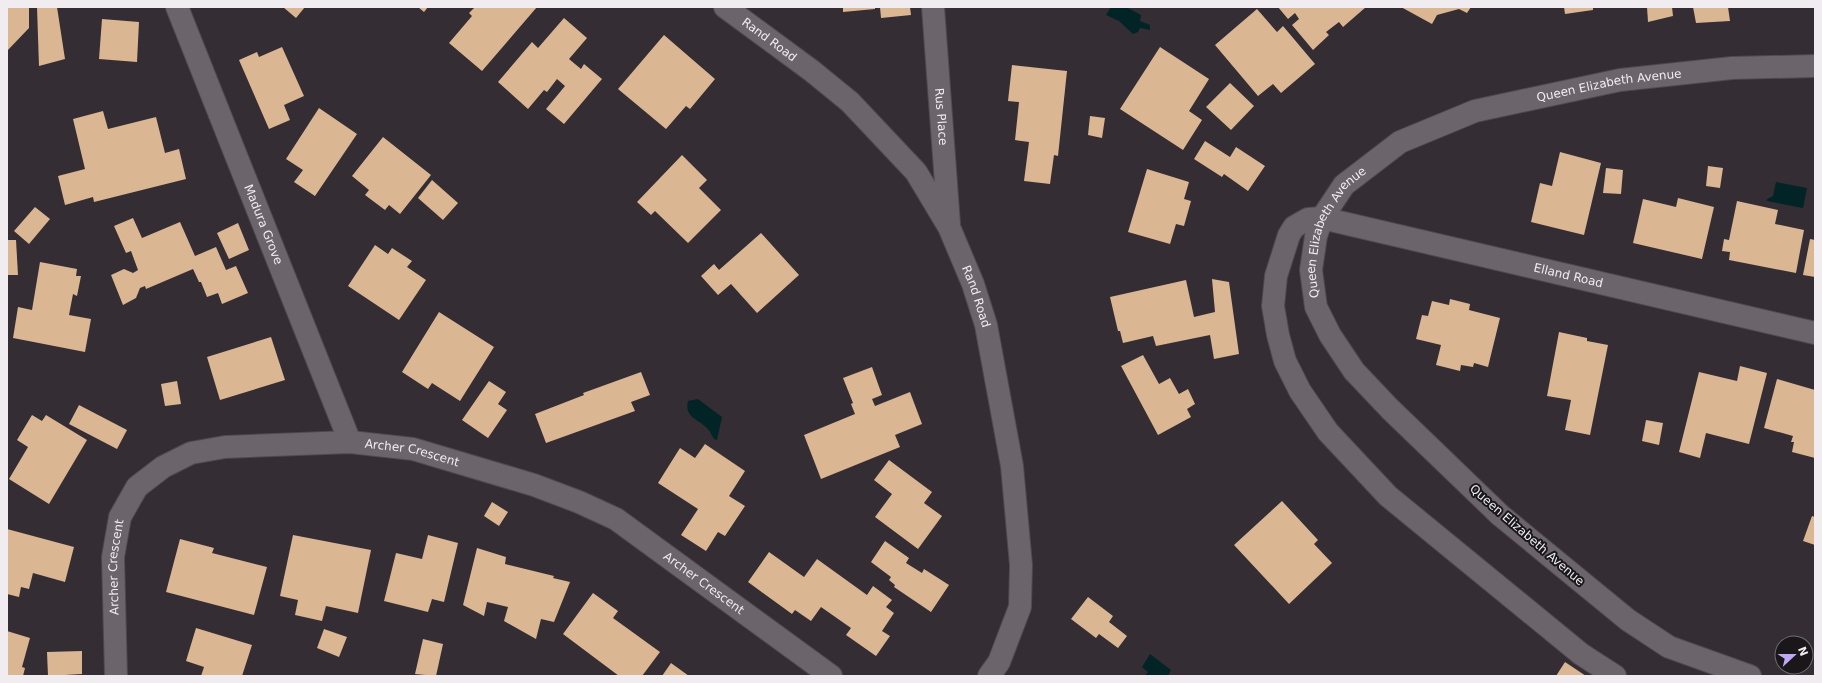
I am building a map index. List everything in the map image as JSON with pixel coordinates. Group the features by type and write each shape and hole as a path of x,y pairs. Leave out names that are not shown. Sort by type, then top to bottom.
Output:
{"street":[{"name":"Madura Grove","path":"177,7 350,442"},
{"name":"Rand Road","path":"725,7 812,71 850,102 916,172 949,227 973,284 986,325 1012,466 1021,565 1020,607 999,662 989,676"},
{"name":"Rus Place","path":"933,7 949,227"},
{"name":"Queen Elizabeth Avenue","path":"1750,676 1670,647 1628,620 1500,515 1390,409 1354,371 1330,336 1316,307 1311,270 1316,236 1322,218 1344,184 1400,142 1475,111 1620,80 1732,68 1815,66"},
{"name":"Elland Road","path":"1322,218 1815,333"},
{"path":"1322,218 1308,219 1294,227 1289,236 1276,276 1273,306 1278,335 1285,361 1300,391 1328,432 1388,496 1581,654 1615,676"},
{"name":"Archer Crescent","path":"116,676 113,557 120,517 137,487 163,467 191,453 225,447 350,442 413,449 534,485 579,502 616,519 831,676"}],"water":[{"path":"1111,7 1126,7 1141,15 1140,21 1150,25 1150,30 1140,28 1138,32 1133,34 1119,21 1106,15"},
{"path":"1776,182 1807,188 1803,208 1767,201 1767,199 1773,196"},
{"path":"698,399 722,417 717,440 714,439 707,428 688,411 688,401"},
{"path":"1150,654 1171,670 1168,676 1145,676 1148,672 1142,667"}],"building":[{"path":"7,7 29,7 29,28 7,51"},
{"path":"37,7 57,7 65,59 39,66"},
{"path":"283,7 305,7 296,18"},
{"path":"418,7 428,7 424,12"},
{"path":"475,7 537,7 482,71 449,43 472,16 469,13"},
{"path":"843,7 875,7 875,9 843,12"},
{"path":"880,7 910,7 911,15 881,18"},
{"path":"1278,7 1366,7 1343,27 1339,22 1326,32 1329,35 1313,50 1292,25 1299,19 1295,13 1288,19"},
{"path":"1401,7 1471,7 1467,13 1459,9 1437,15 1432,24"},
{"path":"1564,7 1593,7 1593,10 1565,14"},
{"path":"1647,7 1672,7 1673,16 1648,22"},
{"path":"1693,7 1728,7 1730,21 1696,23"},
{"path":"1257,9 1277,32 1283,26 1315,64 1281,93 1273,84 1258,96 1215,45"},
{"path":"564,18 587,38 569,59 581,69 584,64 602,79 564,124 546,109 565,86 557,79 547,92 544,90 528,109 498,82 532,42 538,48"},
{"path":"102,19 139,22 137,62 99,59"},
{"path":"664,35 715,79 690,109 686,106 666,129 618,89"},
{"path":"282,47 304,96 284,105 290,120 269,129 239,60 257,52 259,57"},
{"path":"1160,47 1209,79 1189,111 1202,120 1183,150 1120,109"},
{"path":"1012,65 1067,71 1058,156 1054,155 1050,184 1024,181 1029,142 1015,140 1019,102 1008,101"},
{"path":"1230,83 1254,106 1231,130 1206,107"},
{"path":"319,108 357,134 315,196 294,182 303,170 286,159"},
{"path":"103,111 108,129 156,117 165,153 179,149 186,179 94,202 93,197 65,205 58,176 85,169 73,119"},
{"path":"1090,116 1105,118 1102,138 1088,135"},
{"path":"383,137 431,175 400,214 389,205 385,210 365,195 369,190 352,176"},
{"path":"1205,141 1230,157 1236,147 1265,166 1248,191 1224,174 1222,177 1194,159"},
{"path":"1560,152 1601,163 1584,235 1531,222 1540,183 1552,186"},
{"path":"682,155 707,180 699,188 721,210 688,243 655,211 651,215 637,202"},
{"path":"1708,166 1723,168 1720,188 1706,186"},
{"path":"1606,168 1623,170 1621,194 1603,193"},
{"path":"1147,169 1189,182 1184,199 1191,201 1184,226 1176,224 1170,244 1128,232"},
{"path":"432,180 458,203 443,220 418,198"},
{"path":"1678,198 1714,207 1702,259 1633,243 1643,199 1676,207"},
{"path":"1737,201 1778,210 1775,224 1804,230 1796,273 1729,260 1730,252 1722,251 1724,239 1729,240"},
{"path":"35,207 50,219 29,244 14,231"},
{"path":"133,218 142,238 180,222 195,256 216,247 226,270 236,266 248,293 222,304 218,293 207,297 201,282 199,282 193,269 146,289 145,286 140,288 136,298 123,305 111,275 124,269 133,273 138,270 131,251 126,253 114,226"},
{"path":"238,223 249,250 229,259 217,233"},
{"path":"761,233 799,275 757,313 731,284 718,295 701,276 714,264 719,270"},
{"path":"1810,239 1815,240 1815,277 1803,275"},
{"path":"7,240 16,240 18,275 7,275"},
{"path":"375,245 388,254 392,248 412,261 407,267 426,280 399,320 348,286"},
{"path":"40,262 77,269 76,276 81,276 77,296 73,294 69,315 91,319 85,352 13,338 18,307 32,310"},
{"path":"1212,279 1229,282 1239,354 1214,359 1210,335 1156,346 1153,336 1123,343 1120,331 1118,331 1110,297 1186,280 1194,317 1215,312"},
{"path":"1450,299 1470,304 1469,310 1500,318 1488,367 1474,363 1473,367 1461,365 1460,371 1436,365 1441,345 1416,339 1422,315 1428,316 1432,301 1449,305"},
{"path":"439,312 494,347 460,401 432,383 428,389 402,372"},
{"path":"1559,332 1587,338 1587,341 1608,345 1590,435 1565,430 1571,400 1547,396"},
{"path":"271,337 285,380 220,400 207,357"},
{"path":"1143,355 1159,384 1170,378 1179,394 1188,389 1195,404 1187,409 1191,417 1158,435 1121,366"},
{"path":"1740,366 1767,373 1749,444 1706,433 1700,458 1679,452 1699,372 1737,381"},
{"path":"872,367 882,395 872,399 875,406 910,392 922,424 895,435 900,447 821,479 804,435 855,414 851,404 853,403 843,378"},
{"path":"641,372 650,395 631,402 635,411 546,443 535,414 584,395 583,393"},
{"path":"1777,379 1815,390 1815,458 1792,452 1794,442 1791,442 1793,436 1764,428"},
{"path":"177,381 181,404 165,406 161,384"},
{"path":"489,381 506,392 498,404 507,410 488,438 462,420"},
{"path":"79,405 127,430 117,449 69,424"},
{"path":"32,415 42,421 46,415 87,440 49,504 9,479 28,447 17,440"},
{"path":"1646,420 1663,423 1659,445 1642,441"},
{"path":"705,444 745,471 729,496 745,506 725,536 718,532 706,551 681,535 698,509 658,483 680,448 695,458"},
{"path":"889,460 932,492 924,503 942,516 918,549 875,517 892,494 874,480"},
{"path":"1282,501 1318,540 1314,544 1332,563 1289,604 1234,545"},
{"path":"492,502 508,512 499,526 484,516"},
{"path":"1812,516 1815,517 1815,545 1803,541"},
{"path":"7,529 74,547 65,582 33,573 29,589 21,587 19,597 7,594"},
{"path":"293,535 371,550 358,613 326,606 322,621 295,615 298,600 280,596"},
{"path":"428,535 458,543 444,602 432,599 428,612 384,601 396,553 422,559"},
{"path":"180,539 214,548 212,553 267,567 254,615 166,592"},
{"path":"885,541 909,558 906,563 922,573 924,569 949,585 931,612 894,587 895,585 889,580 891,577 871,562"},
{"path":"477,548 506,557 505,564 554,576 553,578 570,582 554,622 541,619 536,639 504,621 508,607 487,602 484,616 463,605"},
{"path":"769,552 804,577 817,559 867,595 873,586 892,600 886,607 894,613 882,631 890,636 876,656 846,635 851,628 821,607 811,621 795,610 792,614 748,582"},
{"path":"593,593 618,611 613,618 660,652 642,676 619,676 563,634"},
{"path":"1088,597 1113,616 1109,622 1127,636 1118,648 1099,634 1096,638 1071,619"},
{"path":"196,628 252,645 242,676 201,676 204,667 186,661"},
{"path":"324,629 347,637 339,657 317,648"},
{"path":"7,631 30,638 22,667 25,668 23,676 7,676"},
{"path":"423,639 443,644 436,676 415,674"},
{"path":"82,651 82,674 48,676 47,652"},
{"path":"1565,662 1586,676 1556,676"},
{"path":"671,663 689,676 662,676"}]}
